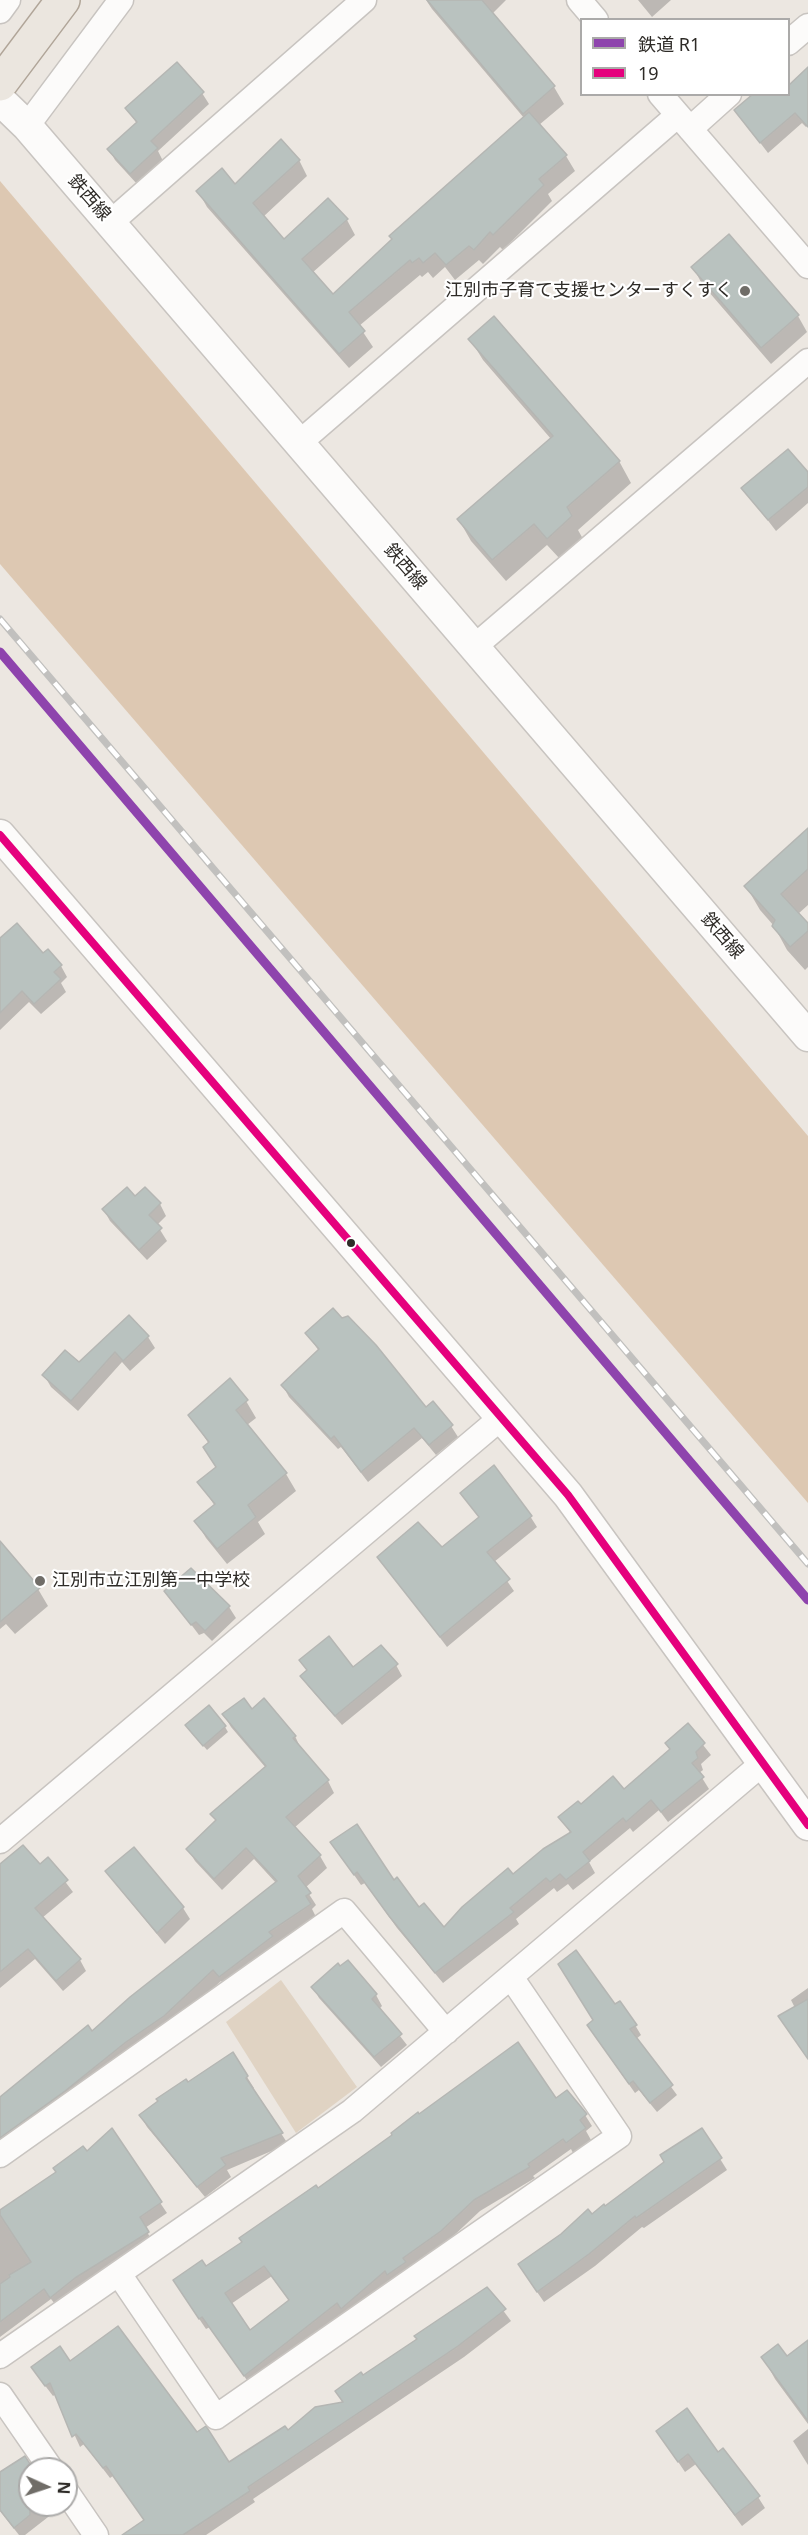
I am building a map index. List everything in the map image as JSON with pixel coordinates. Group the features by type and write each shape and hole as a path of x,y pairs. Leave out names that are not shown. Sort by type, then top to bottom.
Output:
{"main road":[{"path":"0,84 63,0"}],"street":[{"path":"0,11 8,0"},
{"path":"27,126 121,0"},
{"path":"110,223 364,0"},
{"path":"579,0 594,18"},
{"path":"790,42 808,26"},
{"path":"662,96 808,266"},
{"path":"299,443 684,122 726,96"},
{"name":"鉄西線","path":"0,99 27,126 808,1036"},
{"path":"474,647 808,361"},
{"path":"0,835 568,1495 808,1826"},
{"path":"0,1841 501,1418"},
{"path":"0,2356 352,2111 763,1763"},
{"path":"0,2155 344,1911 446,2032"},
{"path":"118,2274 216,2417 619,2136 511,1977"},
{"path":"0,2395 43,2457"},
{"path":"78,2509 96,2535"}],"shaded area":[{"path":"0,181 808,1136 808,1503 0,564"},
{"path":"281,1980 357,2087 296,2133 226,2022"}],"building":[{"path":"427,0 482,0 555,86 523,114"},
{"path":"177,62 204,92 151,141 158,148 130,174 107,149 137,122 125,108"},
{"path":"808,67 808,127 795,113 760,143 734,110 751,96 790,96 790,84"},
{"path":"529,112 567,155 539,179 544,185 493,235 490,232 474,250 469,246 446,265 435,253 423,263 419,258 412,263 410,260 349,312 365,331 339,354 196,191 222,168 235,184 281,139 300,160 253,203 284,239 328,198 348,219 302,259 333,294 392,239 389,236"},
{"name":"江別市子育て支援センターすくすく","path":"729,234 799,315 761,348 691,267"},
{"path":"494,316 620,461 567,507 572,516 547,539 534,524 492,560 457,519 553,436 468,339"},
{"path":"788,449 808,472 808,487 768,520 741,488"},
{"path":"808,828 808,869 781,894 808,923 808,931 790,947 772,926 775,920 744,886"},
{"path":"17,923 43,953 48,949 62,965 54,972 61,979 34,1004 22,991 0,1013 0,938"},
{"path":"127,1187 135,1196 145,1187 161,1203 149,1215 162,1228 139,1250 102,1209"},
{"path":"333,1308 342,1318 348,1316 376,1345 426,1407 433,1401 453,1425 429,1445 414,1428 361,1472 334,1436 331,1439 281,1385 319,1349 305,1333"},
{"path":"129,1315 149,1336 123,1361 115,1352 71,1401 42,1375 65,1350 79,1362"},
{"path":"230,1378 248,1400 236,1410 287,1473 248,1505 256,1517 217,1549 194,1521 215,1504 197,1482 216,1467 203,1447 209,1442 188,1415"},
{"path":"494,1465 532,1516 487,1552 510,1579 440,1637 377,1557 418,1522 442,1547 479,1517 460,1493"},
{"path":"0,1541 40,1588 0,1622"},
{"path":"191,1568 230,1606 205,1631 196,1622 191,1625 164,1591"},
{"path":"329,1636 353,1667 381,1645 398,1664 335,1716 300,1676 307,1670 299,1660"},
{"path":"244,1698 252,1709 264,1698 296,1736 293,1738 329,1780 286,1817 321,1855 298,1876 311,1893 306,1896 311,1904 269,1932 273,1936 219,1977 213,1970 164,2016 126,2042 65,2091 0,2138 0,2097 88,2025 92,2031 130,1997 277,1881 246,1848 214,1879 186,1849 216,1820 210,1814 266,1766 222,1714"},
{"path":"209,1705 226,1726 203,1746 185,1725"},
{"path":"688,1723 705,1743 696,1752 698,1758 692,1763 704,1777 661,1812 651,1800 626,1822 623,1818 583,1852 590,1861 566,1880 560,1874 550,1882 546,1878 510,1908 514,1912 435,1973 357,1872 354,1875 330,1842 357,1824 394,1880 397,1877 419,1907 424,1903 444,1927 462,1907 508,1868 513,1874 543,1849 571,1832 558,1817 578,1801 581,1804 613,1776 624,1789 670,1749 665,1743"},
{"path":"23,1845 40,1864 48,1857 68,1880 35,1908 81,1959 56,1981 28,1949 0,1972 0,1864"},
{"path":"134,1847 184,1907 157,1933 105,1871"},
{"path":"576,1950 615,2004 620,2001 637,2025 630,2029 673,2085 650,2103 633,2081 629,2084 587,2025 593,2020 558,1964"},
{"path":"348,1960 377,1994 372,1999 402,2034 374,2057 311,1987 338,1963 340,1966"},
{"path":"808,1999 808,2059 778,2016"},
{"path":"518,2042 556,2098 567,2090 587,2114 580,2120 586,2128 566,2143 563,2139 528,2164 530,2167 474,2200 441,2231 403,2258 406,2262 387,2275 385,2271 341,2309 337,2303 244,2376 202,2317 199,2319 173,2280 202,2260 206,2266 242,2242 239,2238 316,2185 318,2188 392,2135 391,2133 418,2112 419,2114","holes":["264,2266 289,2300 250,2330 225,2293"]},
{"path":"233,2052 248,2076 246,2078 283,2133 221,2158 226,2165 197,2187 139,2115 158,2101 156,2099 186,2079 188,2082"},
{"path":"112,2128 162,2202 140,2217 149,2232 75,2278 50,2298 44,2289 0,2322 0,2284 10,2277 9,2275 31,2262 0,2215 0,2210 56,2172 53,2168 83,2146 87,2151"},
{"path":"702,2128 722,2158 636,2218 635,2216 589,2254 537,2292 518,2264 561,2234 588,2209 592,2214 604,2204 605,2206 664,2162 660,2155"},
{"path":"487,2287 506,2309 458,2346 248,2487 250,2491 183,2535 122,2535 144,2520 106,2466 103,2468 76,2434 72,2437 50,2383 45,2386 31,2367 60,2346 70,2361 118,2326 197,2432 206,2426 229,2462 285,2426 288,2430 315,2407 343,2402 335,2391 361,2372 363,2375 417,2339 414,2336"},
{"path":"808,2340 808,2421 761,2357 778,2344 787,2356"},
{"path":"687,2408 718,2452 723,2448 760,2496 735,2515 688,2454 678,2462 656,2431"},
{"path":"18,2460 18,2517 28,2517 14,2528 0,2510 0,2472"}],"railway":[{"path":"0,619 808,1564"}],"rail line":[{"name":"R1","path":"0,652 808,1600"}],"transit line":[{"name":"19","path":"0,835 568,1495 808,1825"}],"place":[{"name":"江別市子育て支援センターすくすく","path":"745,291"},
{"name":"江別市立江別第一中学校","path":"40,1581"}]}
